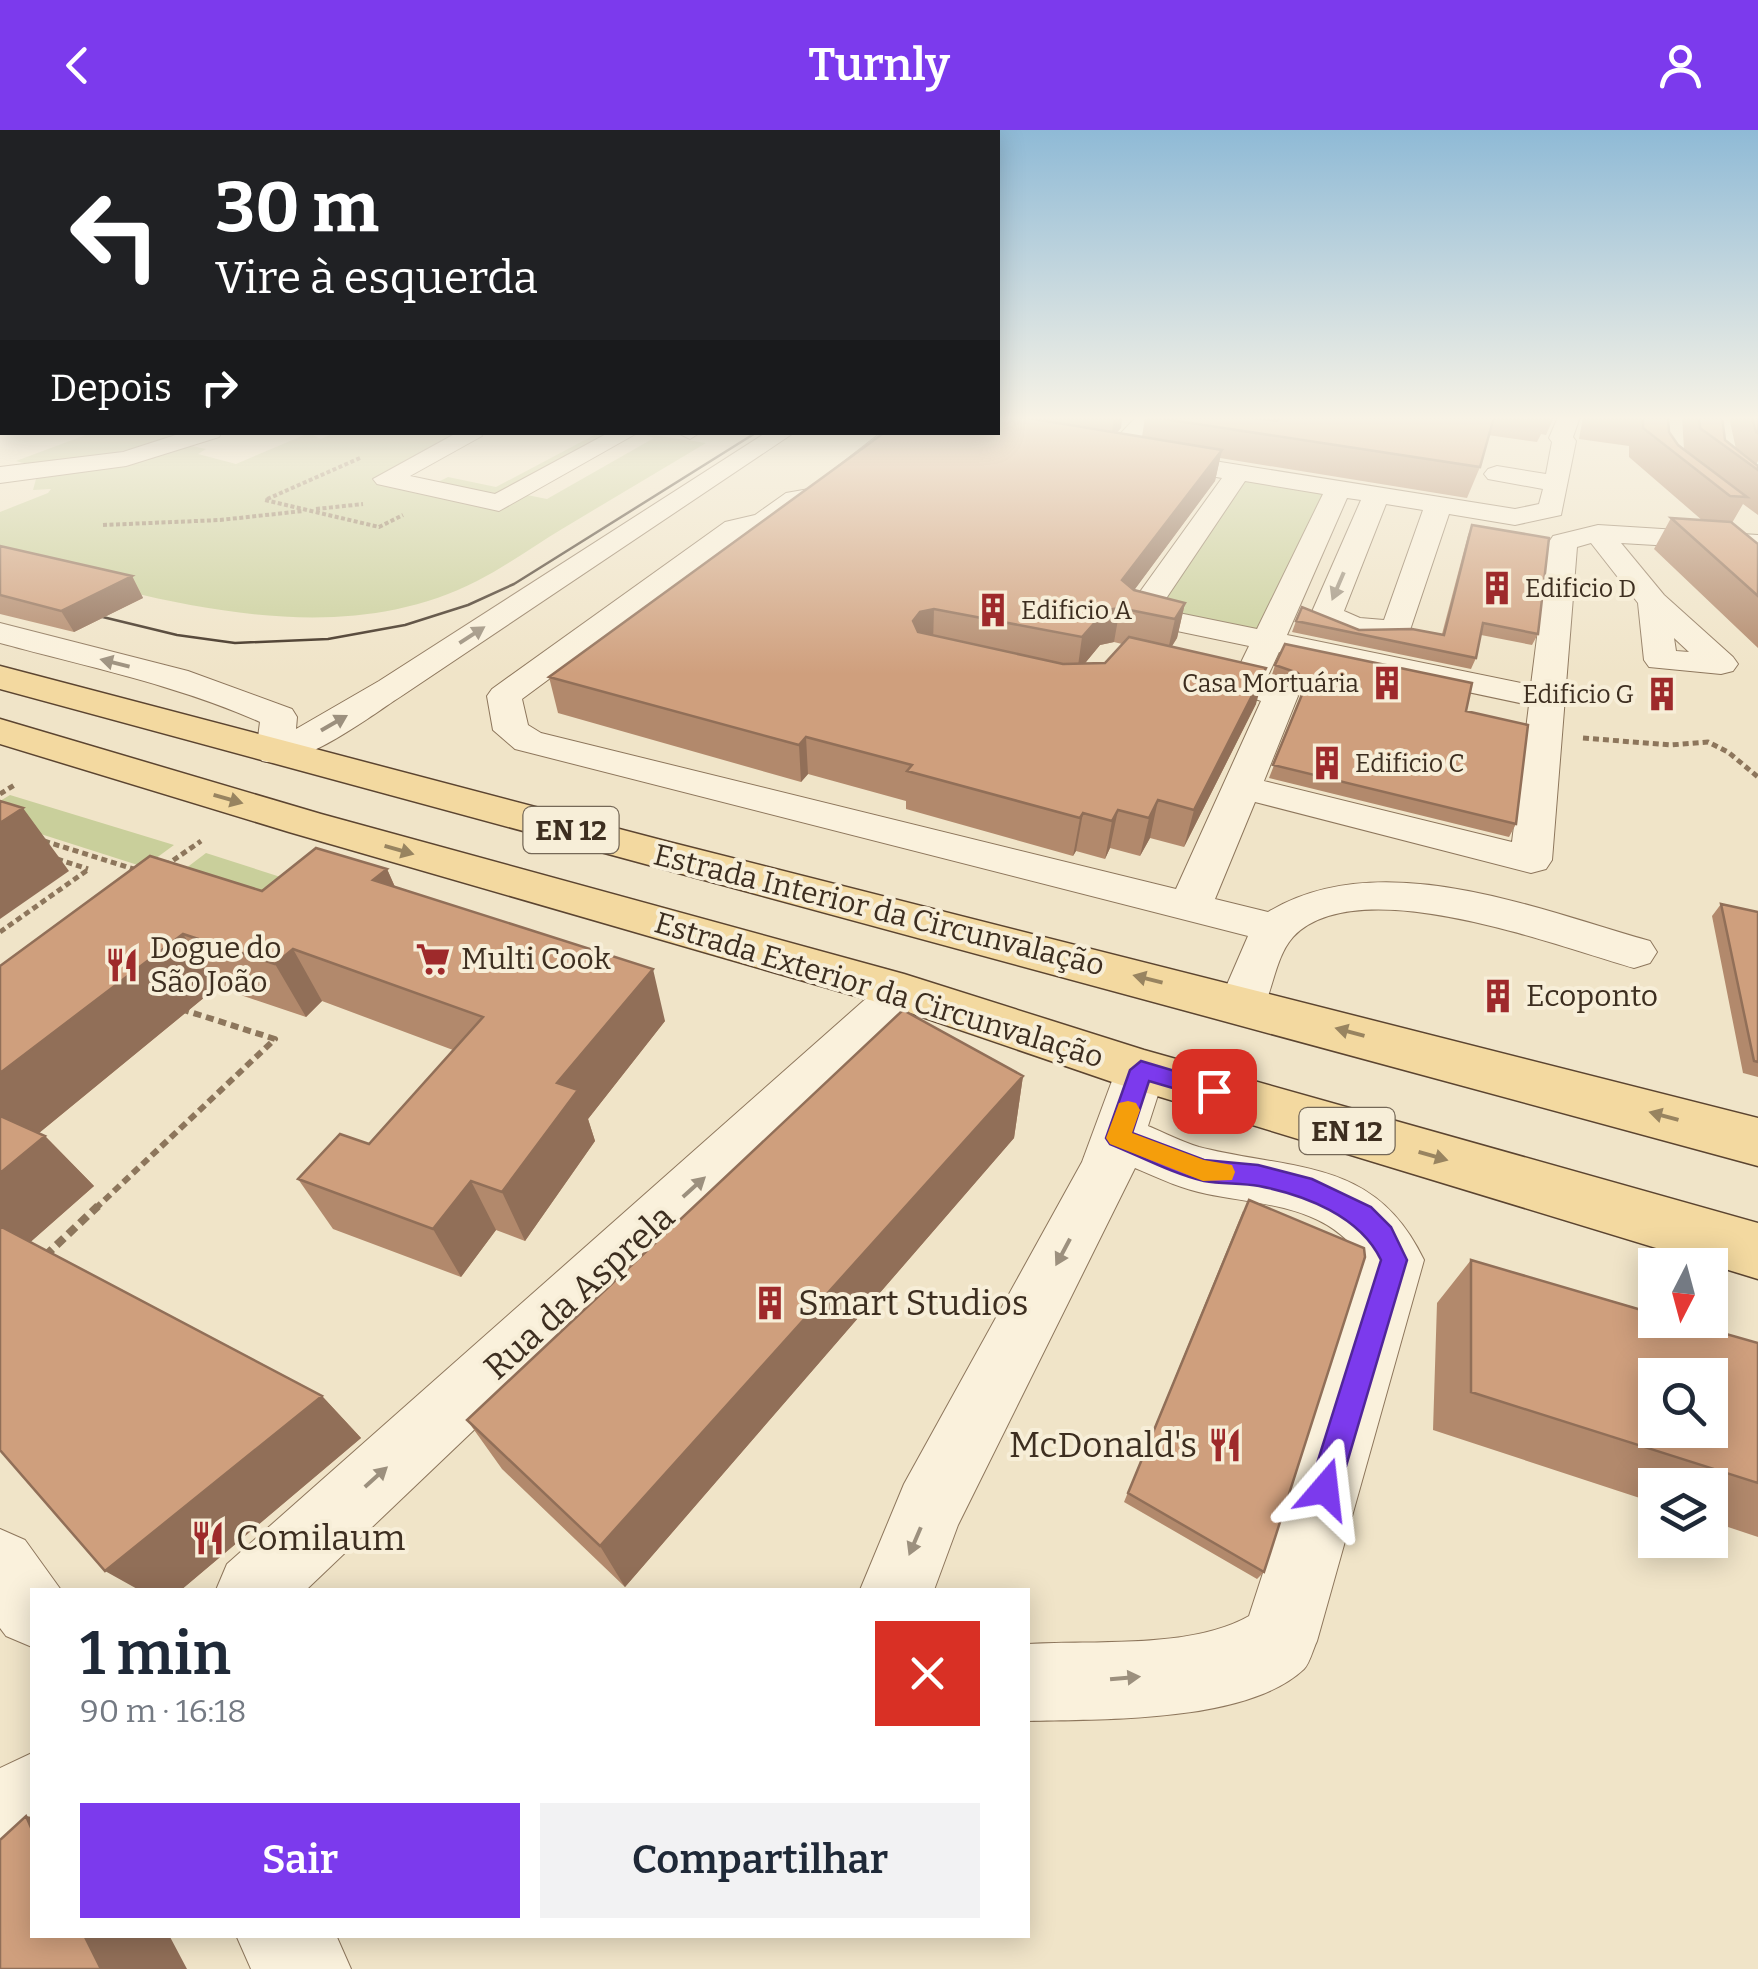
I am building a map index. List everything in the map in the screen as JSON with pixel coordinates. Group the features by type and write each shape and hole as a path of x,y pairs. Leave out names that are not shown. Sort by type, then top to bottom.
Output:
{"main road":[{"name":"Estrada Interior da Circunvalação","path":"0,676 275,753 1243,1003 1758,1142"},
{"path":"0,720 29,720 179,764 209,765 275,753"},
{"name":"Estrada Exterior da Circunvalação","path":"0,731 306,823 921,998 1141,1070 1758,1252"},
{"path":"868,906 909,932 920,950 916,970 921,998"},
{"path":"921,998 936,968 953,957 1000,942"}],"street":[{"path":"275,753 328,728 672,503"},
{"path":"788,503 764,522 762,534 634,616 535,704 506,710 511,730 528,742 1274,928"},
{"path":"1218,503 1140,614 1546,698"},
{"path":"1246,685 1332,503"},
{"path":"1373,503 1327,614 1336,622 1383,632 1397,630 1438,506"},
{"path":"1418,503 1533,516 1552,509 1553,503"},
{"path":"1729,511 1758,534"},
{"path":"1598,533 1653,602"},
{"path":"1526,924 1563,542 1598,533 1717,544 1751,555"},
{"path":"0,632 210,687 250,703 279,717 275,753"},
{"path":"1190,907 1280,696 1208,677"},
{"path":"1240,787 1376,821 1388,842 1531,870"},
{"path":"1243,1003 1274,928 1306,904 1357,894 1418,895 1634,952"},
{"name":"Rua da Asprela","path":"255,1588 869,1028 921,998"},
{"path":"898,1588 929,1509 1113,1152 1141,1070"},
{"path":"1030,1682 1109,1680 1232,1668 1279,1641 1394,1260 1382,1236 1362,1215 1303,1186 1113,1152"},
{"path":"0,1565 30,1607"},
{"path":"0,1824 30,1796"},
{"path":"282,1938 306,1969"}],"path":[{"path":"104,524 220,520 373,503"},
{"path":"1626,742 1718,743 1758,777"},
{"path":"0,794 16,784"},
{"path":"30,836 153,875 201,841"},
{"path":"0,932 89,869 54,858"},
{"path":"44,1258 275,1039 182,1010 196,998"}],"green space":[{"path":"23,503 467,503 483,507 498,503 606,503 477,581 420,603 361,615 300,617 178,603 0,560 0,512"},
{"path":"1217,503 1332,503 1268,640 1140,614"},
{"path":"10,795 174,845 144,867 0,821 0,801"},
{"path":"206,853 321,890 293,913 177,875"}],"building":[{"path":"788,503 1181,503 1122,580 1134,590 1185,603 1175,619 1120,608 1106,610 1082,637 934,609 920,612 913,621 918,632 1063,664 1105,663 1129,637 1266,668 1194,810 1158,800 1149,818 1118,810 1112,821 1083,813 1080,818 907,771 912,765 806,737 799,745 549,677"},
{"path":"1671,518 1731,522 1758,544 1758,596"},
{"name":"Edificio D","path":"1472,525 1549,538 1538,634 1483,623 1476,658 1296,621 1302,607 1359,630 1412,629 1444,635"},
{"path":"0,546 132,576 61,611 0,595"},
{"path":"1285,644 1472,683 1466,711 1528,725 1516,824 1273,765 1306,685 1298,673 1275,665"},
{"path":"0,801 23,808 0,823"},
{"path":"316,848 387,869 373,880 653,969 557,1083 578,1090 502,1192 471,1181 433,1229 298,1179 340,1134 369,1144 483,1017 293,949 275,964 183,934 0,1073 0,966 150,856 262,891"},
{"path":"1721,904 1758,912 1758,1062 1754,1061"},
{"name":"Smart Studios","path":"903,1010 1023,1076 600,1546 467,1420"},
{"path":"0,1116 45,1136 0,1173"},
{"name":"McDonald's","path":"1249,1200 1364,1248 1365,1257 1264,1572 1128,1493"},
{"path":"0,1226 322,1396 105,1571 0,1450"},
{"path":"1471,1260 1638,1309 1638,1338 1728,1338 1728,1334 1758,1343 1758,1483 1728,1473 1728,1468 1711,1468 1648,1448 1728,1448 1728,1358 1638,1358 1638,1445 1471,1392"},
{"path":"26,1816 30,1825 30,1938 86,1938 101,1969 0,1969 0,1840"}],"tram line":[{"path":"78,611 177,635 235,643 328,639 405,625 468,605 514,584 644,503"}],"slow traffic":[{"path":"1128,1110 1118,1138 1203,1170 1223,1172"}],"place":[{"name":"Edificio D","path":"1497,588"},
{"name":"Edificio A","path":"993,610"},
{"name":"Casa Mortuária","path":"1387,683"},
{"name":"Edificio G","path":"1662,694"},
{"name":"Edificio C","path":"1327,763"},
{"name":"Multi Cook","path":"433,959"},
{"name":"Dogue do São João","path":"122,965"},
{"name":"Ecoponto","path":"1498,996"},
{"name":"Smart Studios","path":"770,1303"},
{"name":"McDonald's","path":"1225,1445"},
{"name":"Comilaum","path":"208,1538"}],"route":[{"path":"1214,1091 1141,1070 1118,1138 1203,1170 1303,1186 1362,1215 1382,1236 1394,1260 1325,1489"}]}
